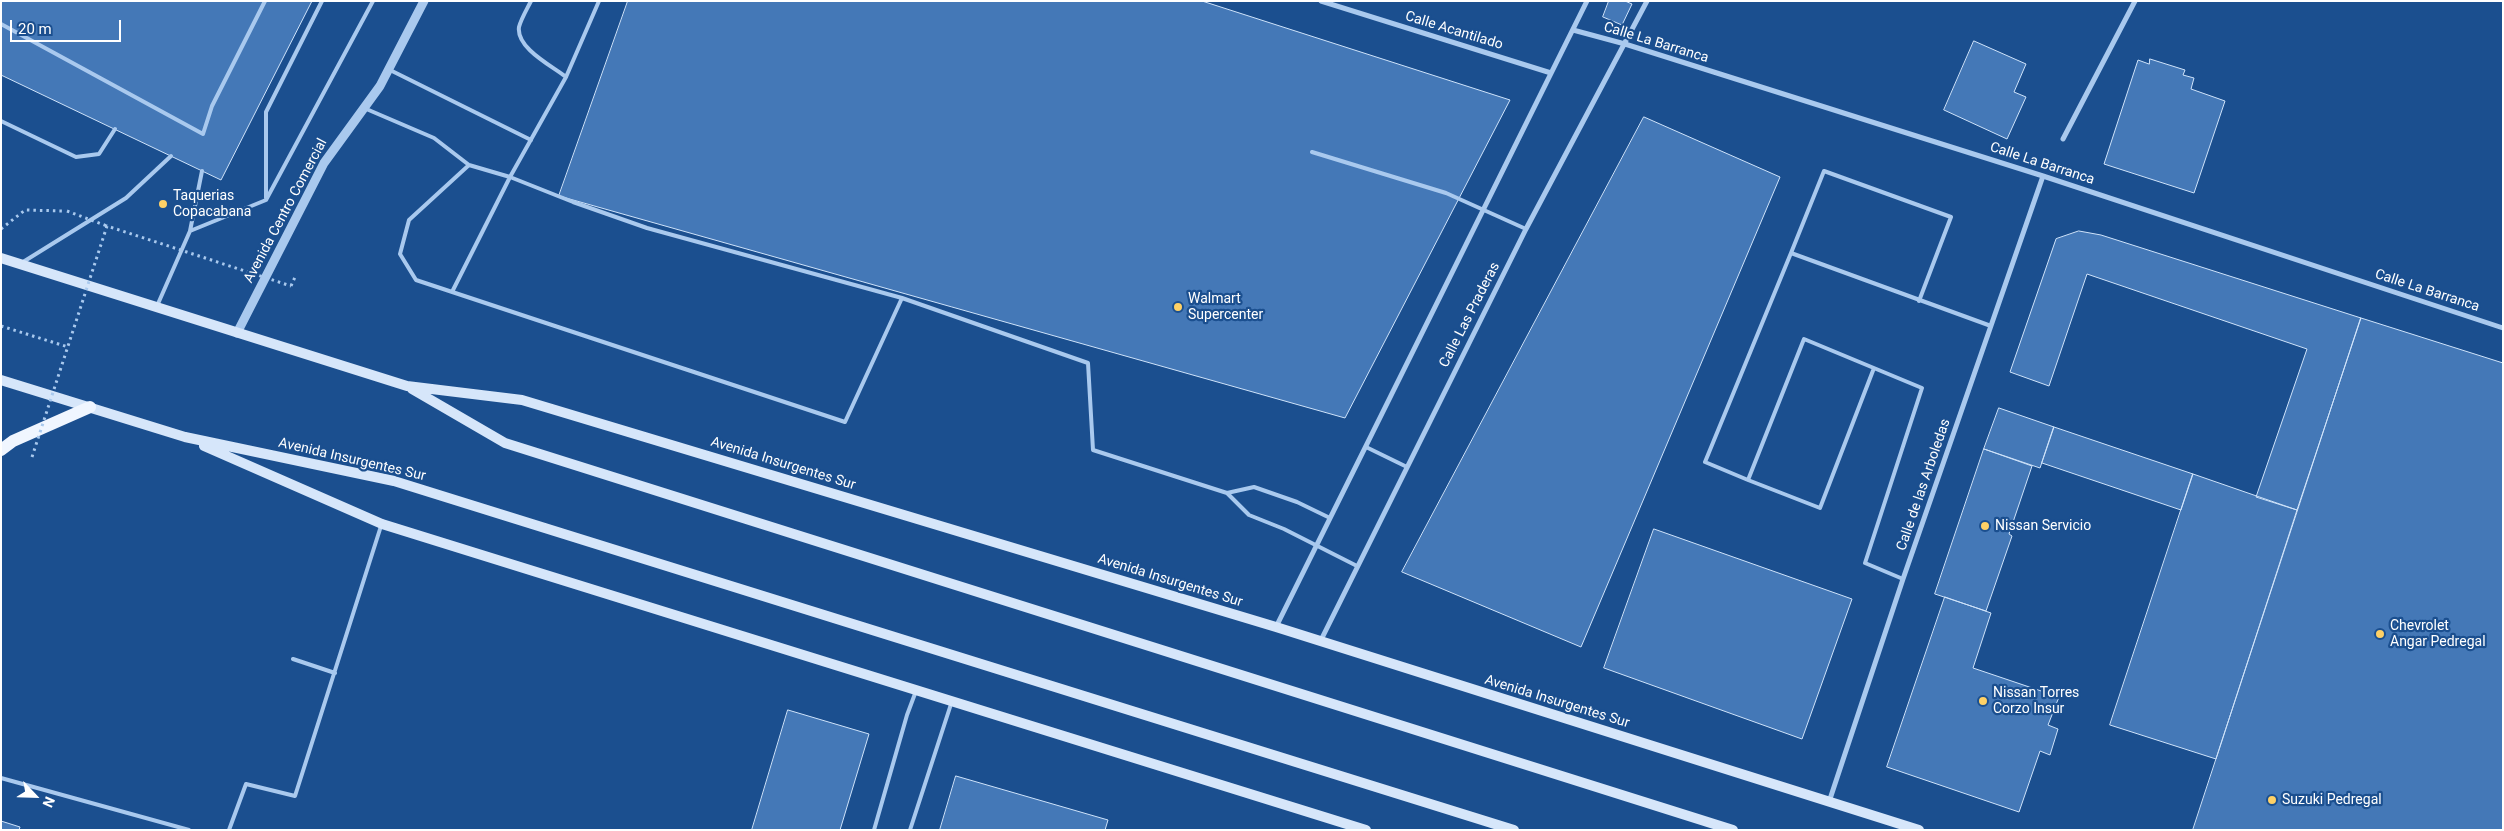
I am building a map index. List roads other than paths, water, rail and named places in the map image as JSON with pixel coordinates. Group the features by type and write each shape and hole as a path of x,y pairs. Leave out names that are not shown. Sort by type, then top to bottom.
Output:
{"main road":[{"name":"Avenida Insurgentes Sur","path":"1,258 407,386 522,400 1276,627 1919,830"},
{"name":"Avenida Insurgentes Sur","path":"1,380 185,437 394,481 1514,830"},
{"name":"Avenida Insurgentes Sur","path":"407,386 505,443 1733,830"},
{"path":"1,450 13,441 90,407"},
{"name":"Avenida Insurgentes Sur","path":"185,437 382,524 1366,830"}],"street":[{"name":"Avenida Centro Comercial","path":"237,333 324,163 364,108 388,69 424,1"},
{"name":"Calle Acantilado","path":"1321,1 1551,73"},
{"path":"1276,627 1587,1"},
{"name":"Calle Las Praderas","path":"1320,642 1526,229 1647,1"},
{"path":"2062,139 2135,1"},
{"name":"Calle La Barranca","path":"1572,30 1625,44 2043,176 2503,328"},
{"name":"Calle de las Arboledas","path":"1829,802 1903,579 2043,176"}],"lane":[{"path":"1,24 203,134 212,106 265,1"},
{"path":"266,200 266,112 322,1"},
{"path":"190,231 266,200 373,1"},
{"path":"530,1 519,27 520,38 527,47 566,77"},
{"path":"452,292 510,177 566,77 600,1"},
{"path":"388,69 531,140"},
{"path":"364,108 434,138 469,165 510,177 647,228 902,298 1088,363 1093,450 1227,493 1249,515 1357,566"},
{"path":"1,120 76,157 99,154 115,129"},
{"path":"1312,152 1446,193 1526,229"},
{"path":"21,264 126,198 171,156"},
{"path":"469,165 409,220 400,254 416,280 845,422 902,298"},
{"path":"156,308 190,231 202,171"},
{"path":"1874,368 1820,508 1705,462 1824,171 1951,217 1919,301"},
{"path":"1791,253 1991,326"},
{"path":"1748,480 1804,339 1922,388 1865,564 1903,579"},
{"path":"1366,447 1407,467"},
{"path":"1227,493 1254,487 1297,502 1330,518"},
{"path":"230,830 246,784 295,796 382,524"},
{"path":"293,659 335,673"},
{"path":"874,830 907,715 916,691"},
{"path":"910,830 952,701"},
{"path":"1,778 189,830"}],"place":[{"name":"Taquerias Copacabana","path":"163,204"},
{"name":"Walmart Supercenter","path":"1178,307"},
{"name":"Nissan Servicio","path":"1985,526"},
{"name":"Chevrolet Angar Pedregal","path":"2380,634"},
{"name":"Nissan Torres Corzo Insur","path":"1983,701"},
{"name":"Suzuki Pedregal","path":"2272,800"}]}
